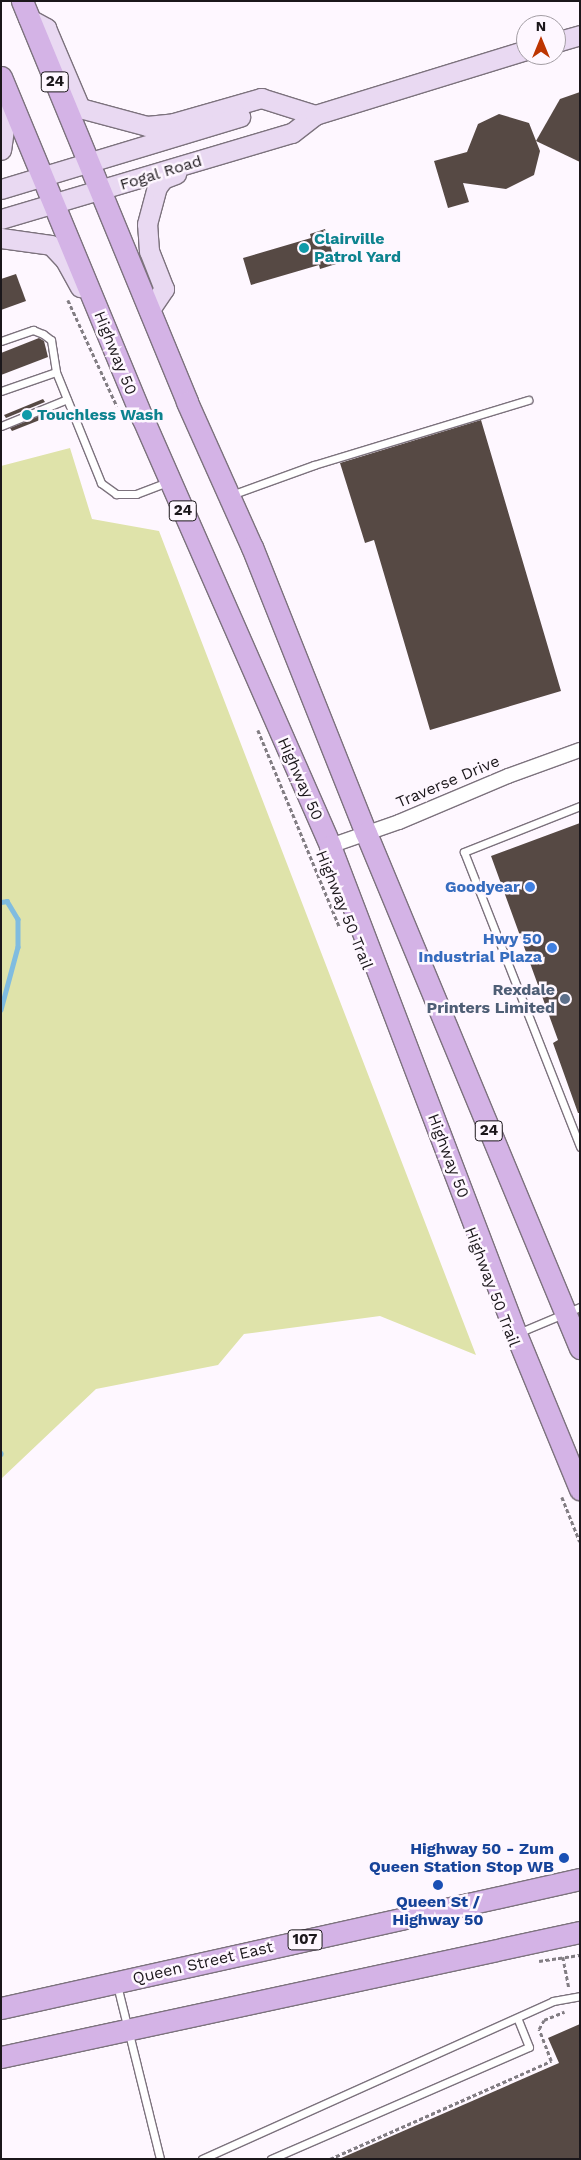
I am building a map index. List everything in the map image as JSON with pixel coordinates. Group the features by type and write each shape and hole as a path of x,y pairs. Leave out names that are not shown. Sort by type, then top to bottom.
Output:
{"main road":[{"name":"24","path":"25,10 149,311 229,496 366,833 572,1310 580,1348"},
{"name":"Highway 50","path":"1,77 170,481 330,846 516,1334 569,1489"},
{"path":"493,1898 502,1892 580,1875"},
{"name":"Queen Street East","path":"1,2008 580,1879"},
{"path":"1,2057 126,2028 580,1932"},
{"path":"509,1946 518,1949 546,1943 572,1951"}],"street":[{"path":"25,10 46,28 80,108 121,122 158,126 262,98 316,115"},
{"path":"566,39 580,35"},
{"name":"Fogal Road","path":"1,219 292,133 316,115 516,53"},
{"name":"Fogal Road","path":"1,189 283,104"},
{"path":"1,112 5,122 1,150"},
{"path":"149,311 164,289 146,239 156,187 172,175 282,142 292,133"},
{"path":"1,238 51,245 65,260 95,315 102,321"},
{"name":"Traverse Drive","path":"330,846 580,750"}],"lane":[{"path":"1,341 33,330 51,340 56,372 101,482 116,494 136,494 170,481"},
{"path":"3,392 56,372"},
{"path":"1,426 67,399"},
{"path":"229,496 314,464 528,400"},
{"path":"580,806 464,852 580,1148"},
{"path":"516,1334 572,1310"},
{"path":"116,1982 160,2159"},
{"path":"202,2159 211,2157 517,2018 570,1997 580,1996"},
{"path":"271,2159 529,2047 517,2018"}],"path":[{"path":"67,297 120,413"},
{"name":"Highway 50 Trail","path":"255,724 341,931"},
{"path":"569,1489 580,1542"},
{"path":"330,2159 551,2061 539,2029 544,2020 573,2009 570,1997 572,1951"}],"green space":[{"path":"70,448 92,519 159,531 476,1355 380,1316 244,1334 218,1365 96,1389 1,1479 1,466"}],"building":[{"path":"580,92 580,162 536,141 560,99"},
{"path":"499,114 529,123 540,151 534,175 506,189 463,183 469,202 448,208 434,161 467,152 478,124"},
{"name":"Clairville Patrol Yard","path":"325,229 336,264 320,269 319,265 251,285 243,258 311,238 310,234"},
{"path":"16,274 26,301 1,310 1,279"},
{"path":"39,338 44,341 48,357 1,375 1,353"},
{"path":"43,399 45,402 6,418 4,415"},
{"path":"49,412 50,416 12,431 10,428"},
{"path":"481,420 561,691 430,730 374,540 365,543 340,463"},
{"name":"Hwy 50 Industrial Plaza","path":"580,823 580,1113 578,1113 553,1043 558,1040 491,856"},
{"path":"580,2024 580,2159 339,2159 559,2063 548,2038"}],"waterway":[{"path":"1,902 7,901 18,919 18,947 1,1010"}],"place":[{"name":"Clairville Patrol Yard","path":"304,248"},
{"name":"Touchless Wash","path":"27,415"},
{"name":"Goodyear","path":"530,887"},
{"name":"Hwy 50 Industrial Plaza","path":"552,948"},
{"name":"Rexdale Printers Limited","path":"565,999"},
{"name":"Highway 50 - Zum Queen Station Stop WB","path":"564,1858"},
{"name":"Queen St / Highway 50","path":"438,1885"}]}
